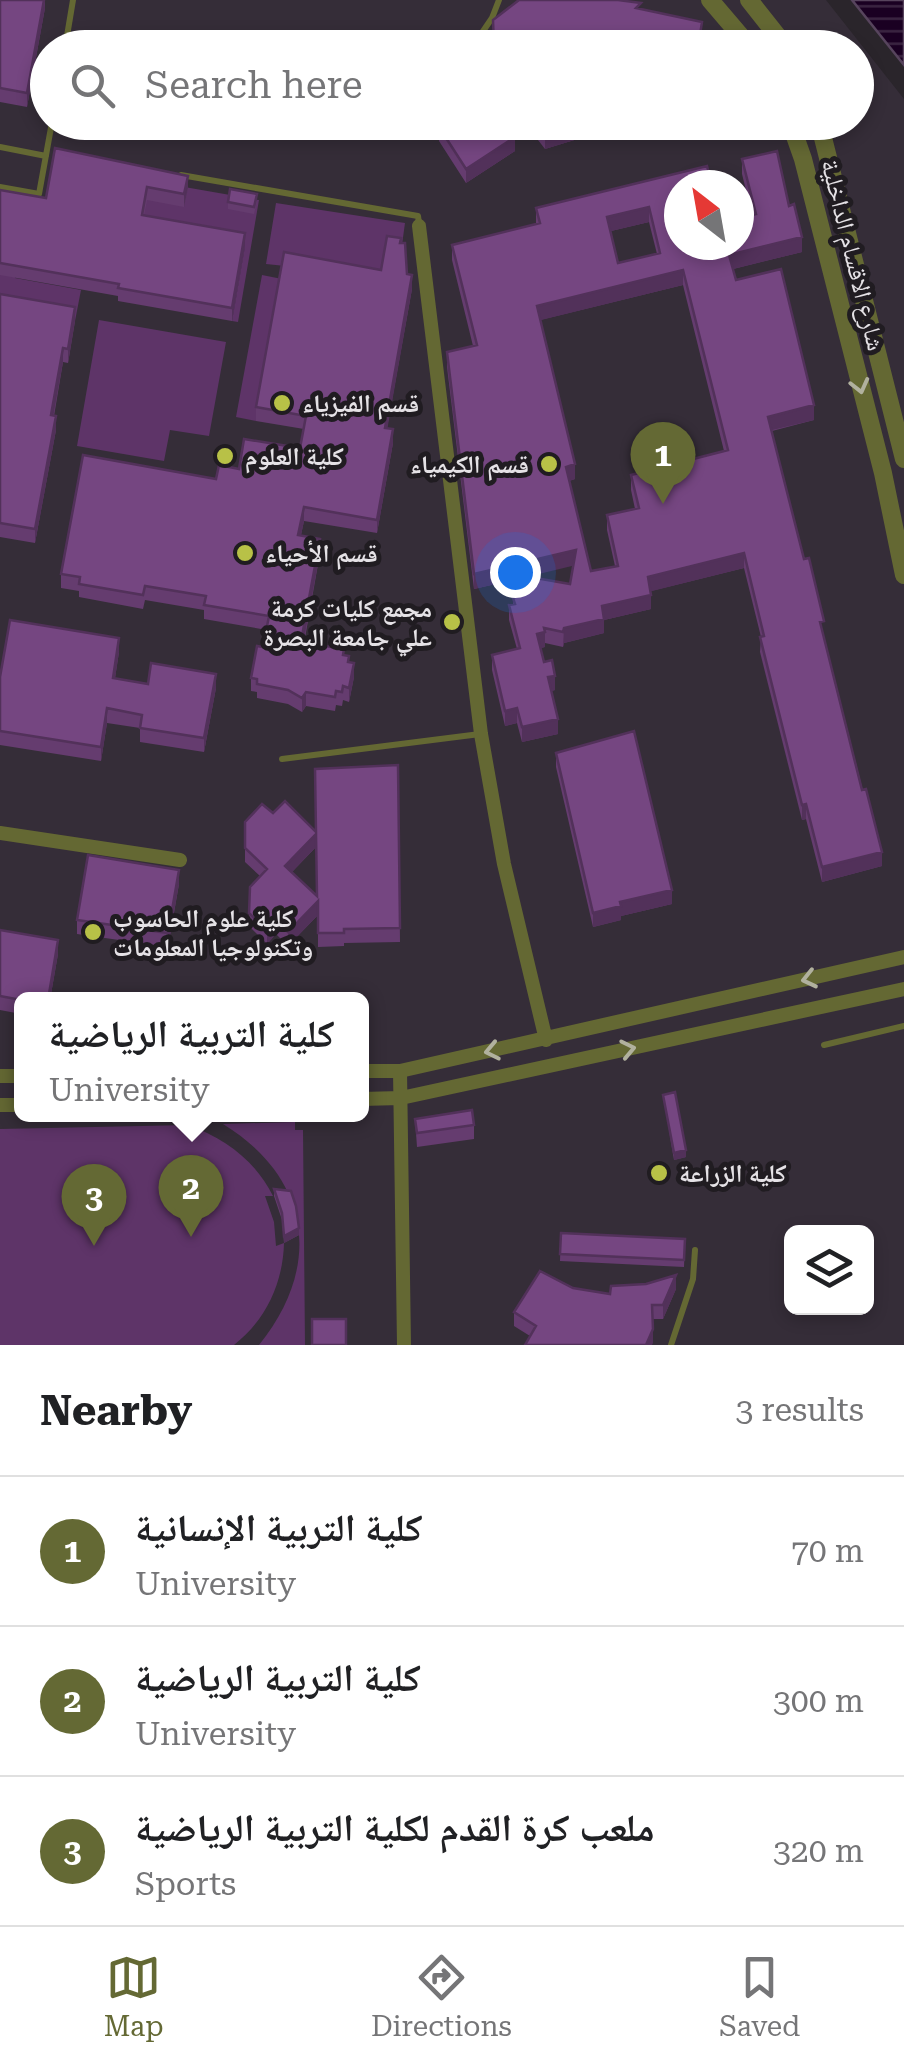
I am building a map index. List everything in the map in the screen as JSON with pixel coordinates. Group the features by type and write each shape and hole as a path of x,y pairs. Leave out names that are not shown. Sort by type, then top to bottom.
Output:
{"street":[{"path":"718,6 736,10 746,0 772,30"},
{"path":"718,6 736,30"},
{"name":"شارع الاقسام الداخلية","path":"796,140 883,474 904,575"},
{"name":"شارع الاقسام الداخلية","path":"825,140 900,425 904,459"},
{"path":"419,226 481,734 504,864 546,1040"},
{"path":"0,833 180,860"},
{"path":"369,1072 400,1071 546,1040 904,957"},
{"path":"369,1099 401,1098 904,989"},
{"path":"400,1071 404,1345"}],"lane":[{"path":"60,0 73,1 68,30"},
{"path":"484,30 499,0"},
{"path":"0,187 40,194 49,140"},
{"path":"0,148 65,155"},
{"path":"176,174 418,216 419,226"},
{"path":"282,759 481,734"},
{"path":"824,1045 904,1026"},
{"path":"671,1345 693,1279 694,1250"}],"shaded area":[{"name":"مجمع كليات كرمة علي جامعة البصرة","path":"0,0 826,0 850,30 30,30 30,140 874,140 874,61 904,99 904,1345 0,1345"},
{"path":"852,0 904,0 904,65"},
{"path":"150,181 259,200 238,322 232,321 245,246 49,197"},
{"path":"276,203 405,223 401,252 382,276 266,264"},
{"path":"27,207 15,278 81,290 75,321 0,308 0,222"},
{"path":"262,275 282,279 256,421 236,417"},
{"path":"99,320 226,342 209,436 170,430 164,461 77,446"},
{"path":"295,1122 295,1130 303,1130 305,1345 259,1345 293,1285 299,1255 298,1225 290,1197 275,1170 223,1124"},
{"path":"189,1125 238,1152 273,1196 265,1196 274,1222 276,1246 284,1243 283,1258 271,1300 255,1324 234,1345 0,1345 0,1129"}],"building":[{"path":"0,0 44,0 39,30 30,30 27,93 0,88"},
{"path":"519,0 618,0 641,3 636,8 702,22 701,30 493,30 493,20"},
{"path":"447,140 510,140 466,169"},
{"path":"55,148 188,176 184,194 147,187 142,215 245,233 232,308 0,263 0,190 46,198"},
{"path":"777,151 789,206 794,204 802,237 754,249 754,170 745,170 742,159"},
{"path":"664,177 664,260 730,260 736,280 781,269 814,405 768,417 804,559 809,558 824,621 820,622 862,790 866,789 882,852 822,867 806,804 802,805 760,637 764,636 744,553 648,577 651,595 602,606 604,619 564,628 563,632 544,628 545,632 537,634 544,662 552,660 555,676 548,677 558,719 522,727 517,708 505,711 492,655 520,648 509,605 515,604 513,598 518,596 513,574 570,584 576,550 474,574 447,352 477,345 452,245 540,223 536,208","holes":["649,207 660,253 618,263 607,217","683,270 728,450 631,475 639,508 607,515 618,566 591,571 566,467 575,464 537,306"]},
{"path":"230,189 257,194 254,207 228,202"},
{"path":"387,236 401,238 400,243 405,243 407,274 412,275 385,428 393,429 377,520 304,507 298,535 320,539 302,636 314,644 344,649 348,662 354,663 349,688 343,686 335,697 306,692 302,698 288,690 257,684 257,679 251,678 257,646 263,647 269,616 204,605 206,596 145,586 143,595 79,584 80,577 61,574 83,455 216,479 219,465 239,469 244,439 300,448 306,416 256,407 284,252 381,270"},
{"path":"0,294 75,307 68,349 63,348 51,415 56,416 35,529 0,523"},
{"path":"10,620 119,638 113,678 148,684 151,663 216,674 204,738 140,728 142,715 107,708 101,747 0,731 0,677"},
{"path":"634,731 672,890 620,902 621,906 593,913 556,753"},
{"path":"398,765 400,928 318,933 318,901 288,932 276,921 267,930 249,913 250,887 267,869 245,848 245,822 262,804 273,813 285,801 316,832 315,769","holes":["316,834 317,896 285,866"]},
{"path":"88,855 179,870 168,933 77,920"},
{"path":"0,930 58,940 49,992 14,992 14,999 0,996"},
{"path":"675,1092 686,1150 674,1153 663,1095"},
{"path":"472,1110 474,1125 417,1133 415,1119"},
{"path":"274,1189 291,1191 296,1206 299,1228 284,1236 282,1213"},
{"path":"561,1233 685,1239 684,1260 560,1254"},
{"path":"540,1271 573,1288 610,1294 611,1286 646,1284 676,1275 663,1305 652,1305 653,1329 646,1345 525,1345 536,1326 514,1312"},
{"path":"312,1319 346,1319 346,1345 312,1345"}],"place":[{"name":"قسم الفيزياء","path":"282,403"},
{"name":"كلية العلوم","path":"225,456"},
{"name":"قسم الكيمياء","path":"549,464"},
{"name":"كلية التربية الإنسانية","path":"663,504"},
{"name":"قسم الأحياء","path":"245,553"},
{"name":"مجمع كليات كرمة علي جامعة البصرة","path":"452,622"},
{"name":"كلية علوم الحاسوب وتكنولوجيا المعلومات","path":"93,932"},
{"name":"كلية الزراعة","path":"659,1173"},
{"name":"كلية التربية الرياضية","path":"191,1237"},
{"name":"ملعب كرة القدم لكلية التربية الرياضية","path":"94,1246"}]}
